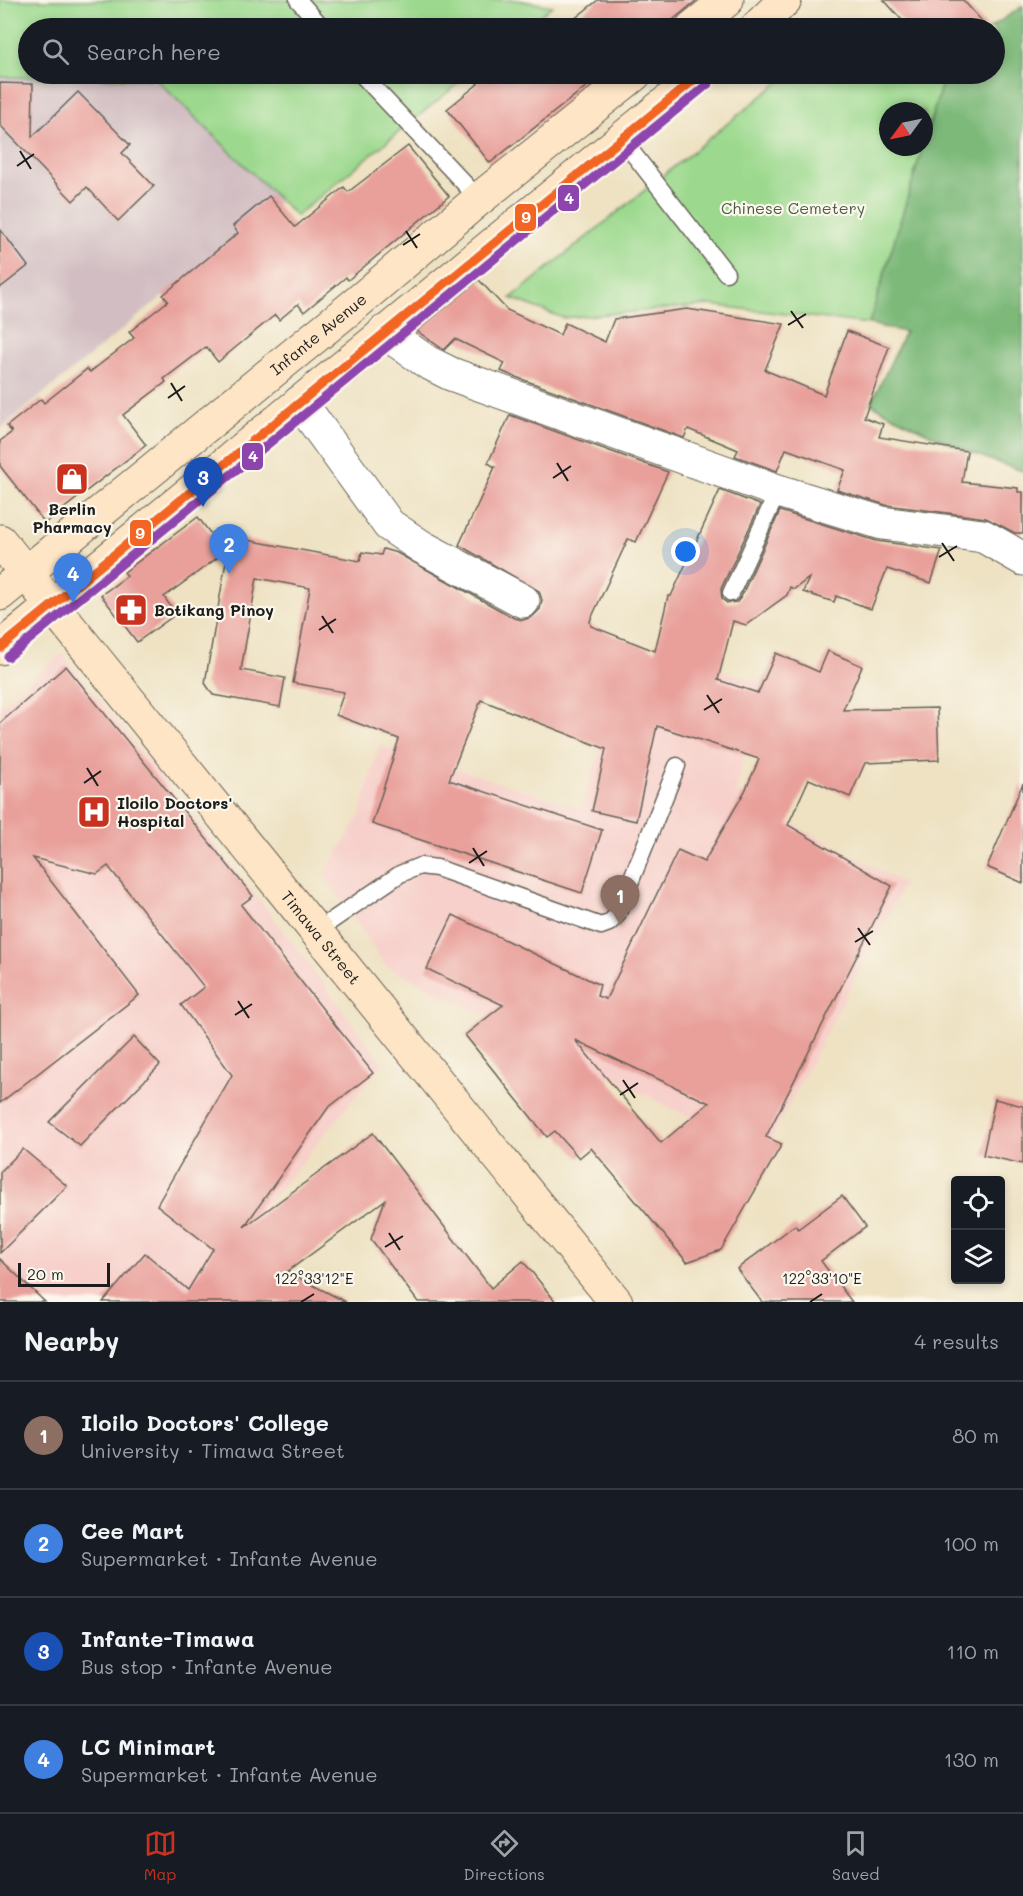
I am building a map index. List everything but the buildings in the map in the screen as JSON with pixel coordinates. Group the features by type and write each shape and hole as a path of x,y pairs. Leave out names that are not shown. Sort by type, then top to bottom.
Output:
{"main road":[{"path":"704,18 727,0"},
{"path":"766,18 785,0"},
{"name":"Infante Avenue","path":"12,583 359,301 478,199 622,84"},
{"path":"0,648 688,84"},
{"name":"Timawa Street","path":"0,541 12,583 51,606 616,1302"}],"street":[{"path":"384,332 427,362 451,374 778,490 882,522 983,536 1023,559"},
{"path":"300,402 389,525 422,547 523,601"}],"lane":[{"path":"298,0 313,18"},
{"path":"370,84 478,199"},
{"path":"621,138 726,273"},
{"path":"731,593 778,490"},
{"path":"315,932 400,874 420,866 436,868 601,926 609,923 617,915 677,766"}],"shaded area":[{"path":"0,77 18,77 18,84 161,84 281,200 0,429"},
{"path":"632,646 761,682 736,792 904,884 763,1154 386,966 324,875 359,817 379,745 582,808"},
{"path":"62,653 273,917 383,1063 244,1233 267,1302 0,1302 0,707"}],"green space":[{"path":"0,0 517,0 552,6 537,18 18,18 18,77 0,77"},
{"path":"1023,6 1023,471 946,441 871,404 905,332 869,324 920,156 933,156 933,113 942,84 1005,84 1005,18"},
{"path":"161,84 458,84 296,216"},
{"name":"Chinese Cemetery","path":"777,84 942,84 933,113 933,102 879,102 879,156 920,156 869,324 710,305 563,318 511,298"}],"transit line":[{"name":"9","path":"0,648 689,84"},
{"name":"4","path":"8,657 708,84"}],"place":[{"name":"Berlin Pharmacy","path":"72,479"},
{"name":"Infante-Timawa","path":"203,507"},
{"name":"Cee Mart","path":"229,574"},
{"name":"LC Minimart","path":"73,603"},
{"name":"Botikang Pinoy","path":"131,610"},
{"name":"Iloilo Doctors' Hospital","path":"94,812"},
{"name":"Iloilo Doctors' College","path":"620,925"}]}
